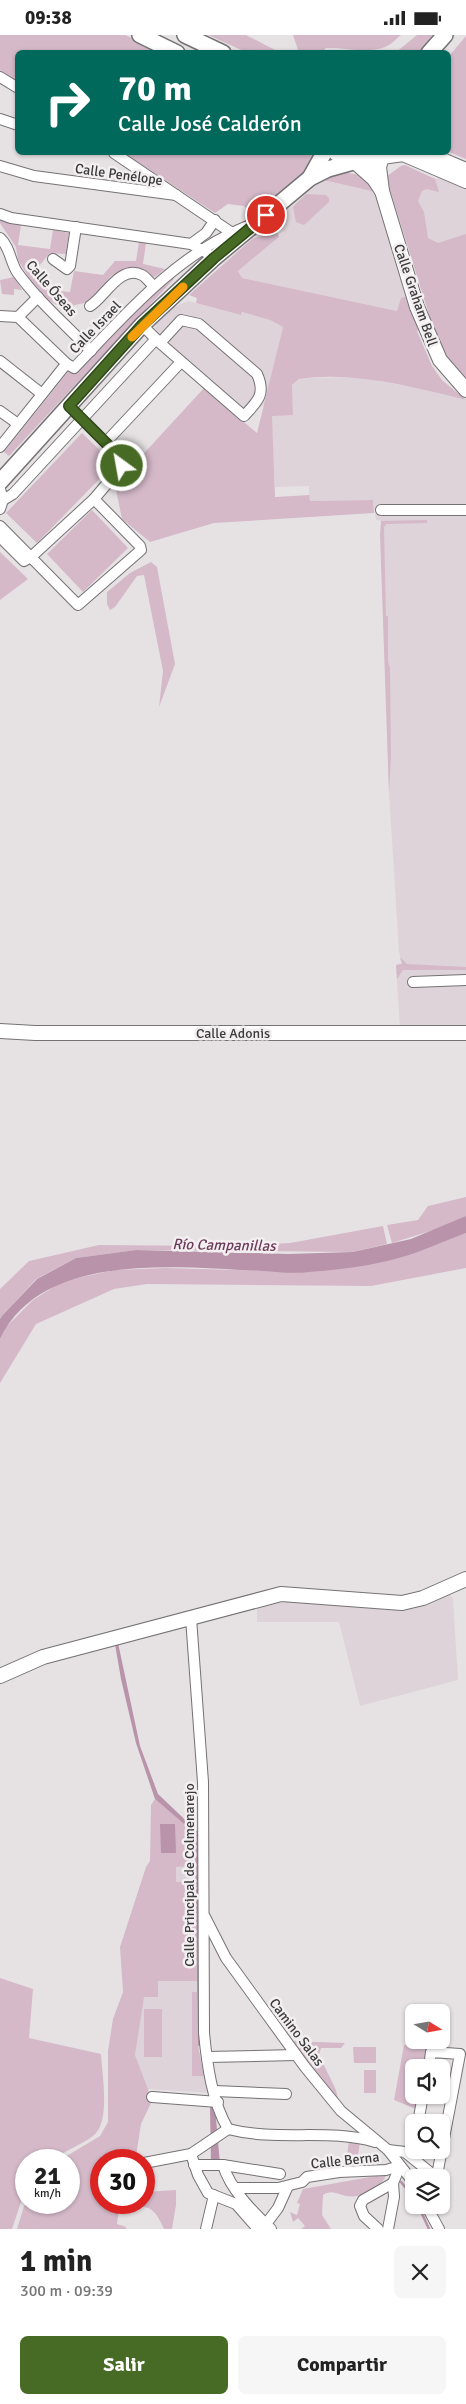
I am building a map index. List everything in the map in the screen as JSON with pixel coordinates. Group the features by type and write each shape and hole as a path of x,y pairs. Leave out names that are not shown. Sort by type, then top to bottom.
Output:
{"main road":[{"path":"140,35 172,50"},
{"path":"185,35 217,50"},
{"path":"432,50 445,35"},
{"path":"310,178 323,155"},
{"path":"340,155 354,162"},
{"path":"0,482 208,254 255,223 310,178 328,169 354,162 365,163 384,155"}],"street":[{"path":"0,77 15,86"},
{"path":"0,119 15,124"},
{"path":"117,155 232,233"},
{"name":"Calle Graham Bell","path":"384,155 379,167 382,191 417,307 432,347 450,375 466,390"},
{"path":"405,155 466,181"},
{"path":"431,155 466,170"},
{"name":"Calle Graham Bell","path":"354,162 374,179 382,191"},
{"name":"Calle Penélope","path":"0,166 34,176 176,195"},
{"path":"0,215 191,244 208,254"},
{"path":"191,244 206,233 215,220"},
{"name":"Calle Israel","path":"0,447 67,364 74,368 154,286 208,254 232,233 255,223"},
{"path":"53,259 67,269 70,266 76,227"},
{"name":"Calle Óseas","path":"0,238 5,242 16,270 38,297 91,351"},
{"name":"Calle Óseas","path":"90,306 98,301 116,280 132,273 142,275 154,286"},
{"path":"18,317 38,297"},
{"path":"0,316 18,317 67,364"},
{"path":"2,504 158,341 181,320 199,324 257,373 262,384 260,399 244,416 181,362 158,341 142,325"},
{"path":"0,361 42,393"},
{"path":"106,442 181,362"},
{"path":"0,537 24,561 31,557 94,499 122,466 121,458 69,406"},
{"path":"0,411 18,425"},
{"path":"0,489 2,504"},
{"path":"0,526 78,605 140,553 140,546 94,499"},
{"path":"381,510 466,510"},
{"path":"413,982 466,980"},
{"name":"Calle Adonis","path":"0,1031 35,1033 466,1033"},
{"path":"0,1676 43,1657 282,1594 305,1594 402,1603 424,1597 466,1579"},
{"name":"Calle Principal de Colmenarejo","path":"191,1618 203,1782 203,2009 208,2057 221,2115 219,2135"},
{"name":"Camino Salas","path":"204,1913 226,1958 296,2055 341,2111 388,2150"},
{"path":"430,2059 432,2052 460,2054 450,2104"},
{"path":"208,2057 296,2055"},
{"path":"152,2097 216,2097 286,2093"},
{"path":"351,2136 358,2129 356,2124"},
{"path":"155,2161 191,2154 219,2135 351,2136 378,2143"},
{"path":"388,2150 405,2152"},
{"path":"388,2150 405,2172"},
{"path":"191,2154 194,2165 208,2193 236,2204 264,2228"},
{"path":"420,2159 432,2174 436,2173 439,2159"},
{"path":"194,2165 223,2165 280,2174"},
{"path":"223,2165 226,2175 264,2228"},
{"path":"392,2183 363,2200 360,2206 364,2216 384,2229 394,2197 392,2183 400,2166"},
{"name":"Calle Berna","path":"235,2188 278,2188 302,2182 307,2177 339,2172 386,2170 400,2166"},
{"path":"264,2228 278,2208 288,2186"},
{"path":"206,2229 214,2195"},
{"path":"431,2214 439,2229"}],"shaded area":[{"path":"0,35 125,35 159,50 15,50 15,81 0,70"},
{"path":"208,35 246,35 275,50 242,50"},
{"path":"293,35 401,35 389,45 378,49 326,48 324,50 298,50"},
{"path":"417,35 439,35 424,50 399,50"},
{"path":"466,36 466,159 451,153 451,54"},
{"path":"127,155 317,155 312,167 268,203 260,205 251,212 244,206 228,204 215,213"},
{"path":"405,165 435,179 441,177 466,185 466,379 447,358 386,177"},
{"path":"405,165 435,179 439,192 427,189 422,191 418,201 424,212 428,238 438,243 466,234 466,379 447,358 436,337 386,177"},
{"path":"342,172 361,175 376,192 323,180"},
{"path":"323,180 376,192 407,296 397,311 242,278 238,271 284,233 273,221"},
{"path":"306,194 326,195 329,198 329,202 304,225 296,222 293,207"},
{"path":"0,220 21,225 18,245 50,249 53,230 69,233 66,254 50,253 33,273 51,290 70,292 74,271 103,275 115,261 136,261 139,242 146,243 143,264 165,269 155,277 127,269 111,276 95,295 84,303 71,306 57,305 40,296 18,260 16,247 0,223"},
{"path":"278,233 279,237 238,271 242,278 397,311 401,298 407,296 420,329 417,331 432,366 442,380 466,400 362,379 320,377 299,379 292,385 293,415 272,416 275,497 309,495 310,501 373,500 374,513 214,523 150,542 122,519 115,485 128,470 126,468 133,460 136,462 204,388 257,433 283,327 270,320 242,312 241,315 196,303 197,298 189,295 253,238"},
{"path":"171,276 174,279 9,456 4,452 68,372 79,370 154,290"},
{"path":"14,277 22,290 14,289 14,295 2,294 0,280"},
{"path":"188,301 241,315 242,312 270,320 283,327 265,403 244,423 204,388 210,381 159,334 155,328 158,320 170,309"},
{"path":"356,377 412,387 466,400 466,1028 400,1029 396,965 402,963 399,952 389,793 381,521 376,520 373,500 309,501 309,486 275,487 271,415 293,415 292,386 299,379"},
{"path":"82,433 114,464 37,543 6,513"},
{"path":"92,510 128,548 83,592 47,554"},
{"path":"427,520 427,523 386,524 384,527 386,616 388,616 388,662 390,668 391,756 389,793 381,521"},
{"path":"0,552 28,579 0,600"},
{"path":"151,562 157,567 175,664 159,707 163,671 144,575 137,576 115,607 110,610 107,604 107,592 130,573"},
{"path":"400,957 407,964 466,967 466,970 403,970 397,979 396,965 402,964"},
{"path":"466,1197 466,1216 446,1226 392,1243 387,1225 418,1220 428,1206"},
{"path":"466,1216 466,1233 407,1256 354,1267 298,1273 155,1267 117,1270 80,1277 48,1290 20,1310 0,1339 0,1319 3,1315 37,1279 76,1258 136,1250 288,1254 353,1252 411,1239"},
{"path":"383,1226 387,1244 353,1252 136,1250 76,1258 36,1279 0,1319 0,1289 29,1261 99,1245 224,1246 290,1243"},
{"path":"466,1233 466,1268 371,1286 147,1284 114,1289 36,1324 0,1383 0,1339 6,1327 33,1300 63,1281 115,1270 165,1268 307,1272 399,1258"},
{"path":"449,1593 453,1599 458,1680 360,1706 339,1622 257,1622 257,1608 278,1603 295,1601 401,1611 414,1608"},
{"path":"118,1643 140,1746 158,1794 199,1833 202,2045 198,2046 195,1838 192,1831 155,1799 136,1743 121,1679 115,1644"},
{"path":"155,1799 192,1831 193,1866 176,1867 176,1882 196,1880 197,1981 158,1981 158,1997 144,1997 135,2055 148,2089 151,2103 141,2124 137,2149 90,2149 90,2214 118,2214 117,2224 126,2227 126,2229 17,2229 22,2214 80,2214 80,2149 78,2149 100,2136 108,2122 108,2051 113,2019 123,1992 120,1947 146,1867 150,1861 151,1805"},
{"path":"160,1824 175,1824 176,1853 161,1853"},
{"path":"193,1866 194,1881 176,1882 176,1867"},
{"path":"0,1978 33,1989 29,2038 101,2054 104,2110 99,2130 83,2143 70,2149 15,2149 15,2214 17,2214 12,2229 0,2229"},
{"path":"144,1981 197,1981 198,2046 208,2093 148,2089 135,2055"},
{"path":"192,1992 197,1992 198,2046 204,2076 192,2076"},
{"path":"144,2009 162,2009 162,2057 144,2057"},
{"path":"291,2041 345,2043 341,2048 321,2048 319,2055 336,2090 339,2103"},
{"path":"404,2045 405,2049 427,2049 426,2059 405,2059 405,2104 417,2104 416,2109 394,2100"},
{"path":"353,2047 376,2047 376,2063 354,2063"},
{"path":"364,2070 376,2070 376,2093 364,2093"},
{"path":"210,2107 215,2107 220,2164 211,2164"},
{"path":"349,2141 360,2142 356,2169 345,2169"},
{"path":"387,2174 375,2188 358,2196 346,2196 332,2192 323,2195 322,2215 331,2229 301,2229 305,2226 298,2218 293,2222 290,2212 297,2215 300,2204 297,2203 303,2189"},
{"path":"176,2190 176,2205 172,2229 164,2229 156,2214 155,2191"}],"waterway":[{"path":"401,2182 405,2187"},
{"path":"422,2214 429,2229"}],"slow traffic":[{"path":"132,337 142,325 183,287"}],"route":[{"path":"122,466 121,458 69,406 142,325 214,258 266,215"}],"water label":[{"name":"Río Campanillas","path":"224,1245"}]}
